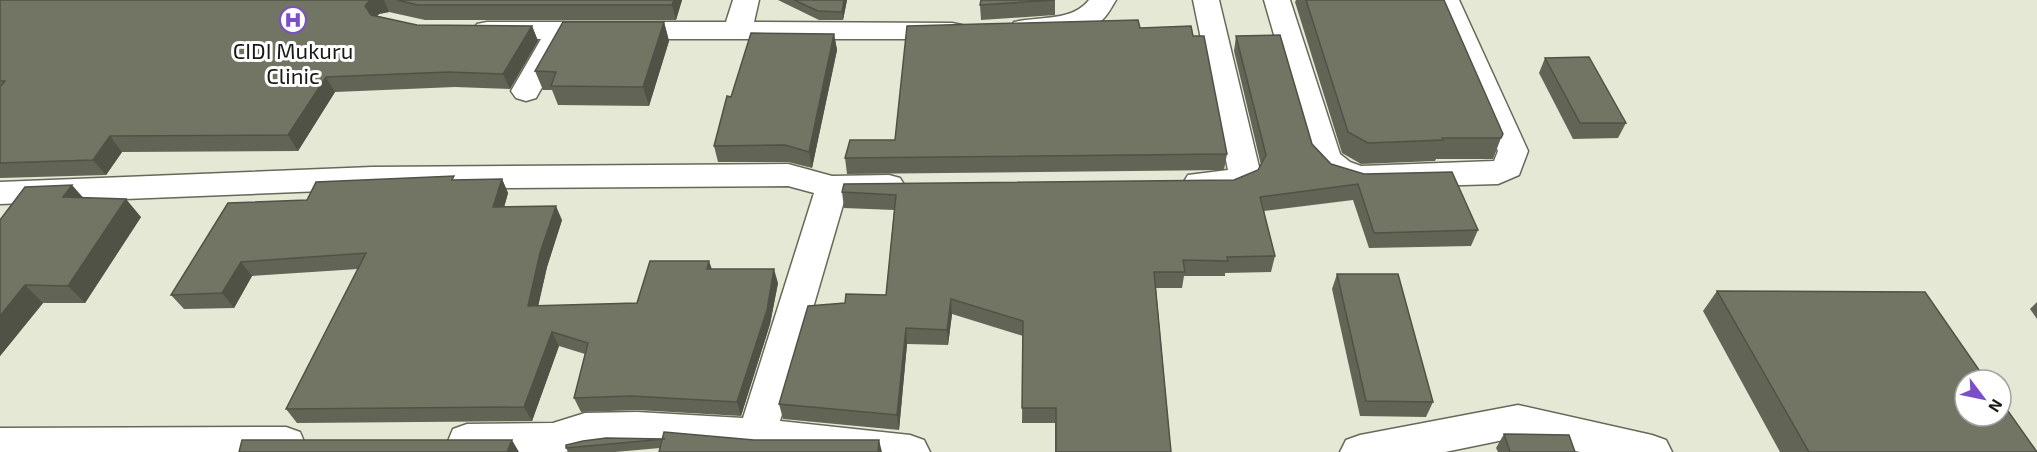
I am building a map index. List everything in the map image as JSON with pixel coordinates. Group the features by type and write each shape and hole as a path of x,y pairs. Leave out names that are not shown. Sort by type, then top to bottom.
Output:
{"street":[{"path":"738,30 746,0"},
{"path":"466,31 561,29 991,30 1051,27 1092,15 1103,0"},
{"path":"1171,184 1230,183 1243,176 1244,171 1206,0"},
{"path":"1277,0 1326,159 1338,170 1359,177 1498,174 1508,167 1513,151 1446,0"},
{"path":"526,91 561,29"},
{"path":"0,193 444,177 788,175 832,187 914,186"},
{"path":"757,435 832,187"},
{"path":"1360,452 1518,421 1652,452"},
{"path":"433,441 553,440 585,429 637,428 757,435 910,452"},
{"path":"0,445 316,443"}],"building":[{"path":"0,0 370,0 365,6 371,15 417,25 532,26 503,74 448,72 326,77 288,135 110,136 93,160 0,163 0,87 5,81 0,81"},
{"path":"397,0 674,0 672,5 418,5"},
{"path":"794,0 844,0 842,12 818,11"},
{"path":"981,0 1055,0 980,5"},
{"path":"1306,0 1444,0 1503,134 1501,138 1442,138 1443,140 1368,143 1348,132"},
{"path":"1138,20 1140,28 1191,26 1193,36 1204,36 1227,154 845,158 850,140 895,140 907,26"},
{"path":"563,22 664,22 643,87 551,86 556,72 535,71"},
{"path":"751,33 834,34 809,152 785,145 714,146 727,96 731,97"},
{"path":"1280,35 1312,144 1331,164 1364,174 1452,172 1478,230 1374,233 1358,184 1260,197 1275,256 1227,257 1228,261 1183,260 1185,272 1154,272 1171,452 1056,452 1056,408 1022,408 1023,321 951,299 947,330 906,328 897,415 779,404 808,306 845,303 846,294 886,295 896,195 842,192 844,184 1234,180 1258,170 1266,155 1236,36"},
{"path":"1589,57 1626,123 1580,123 1545,58"},
{"path":"454,176 452,180 502,179 493,207 556,206 540,253 528,306 637,303 650,261 709,261 707,269 774,269 767,310 737,402 631,396 574,398 588,343 552,332 524,407 286,409 366,253 241,262 222,293 171,295 228,203 307,200 316,182"},
{"path":"72,185 63,197 126,199 68,286 25,285 0,316 0,220 25,187"},
{"path":"1337,274 1398,274 1433,402 1366,401"},
{"path":"1717,291 1925,292 1978,368 1953,368 1953,428 2013,428 2013,418 2037,452 1809,452"},
{"path":"664,432 754,440 879,440 878,452 659,452"},
{"path":"1504,434 1569,435 1575,452 1510,452"},
{"path":"606,438 665,439 566,448 566,445"},
{"path":"242,440 512,440 507,452 239,452"}],"place":[{"name":"CIDI Mukuru Clinic","path":"293,20"}]}
